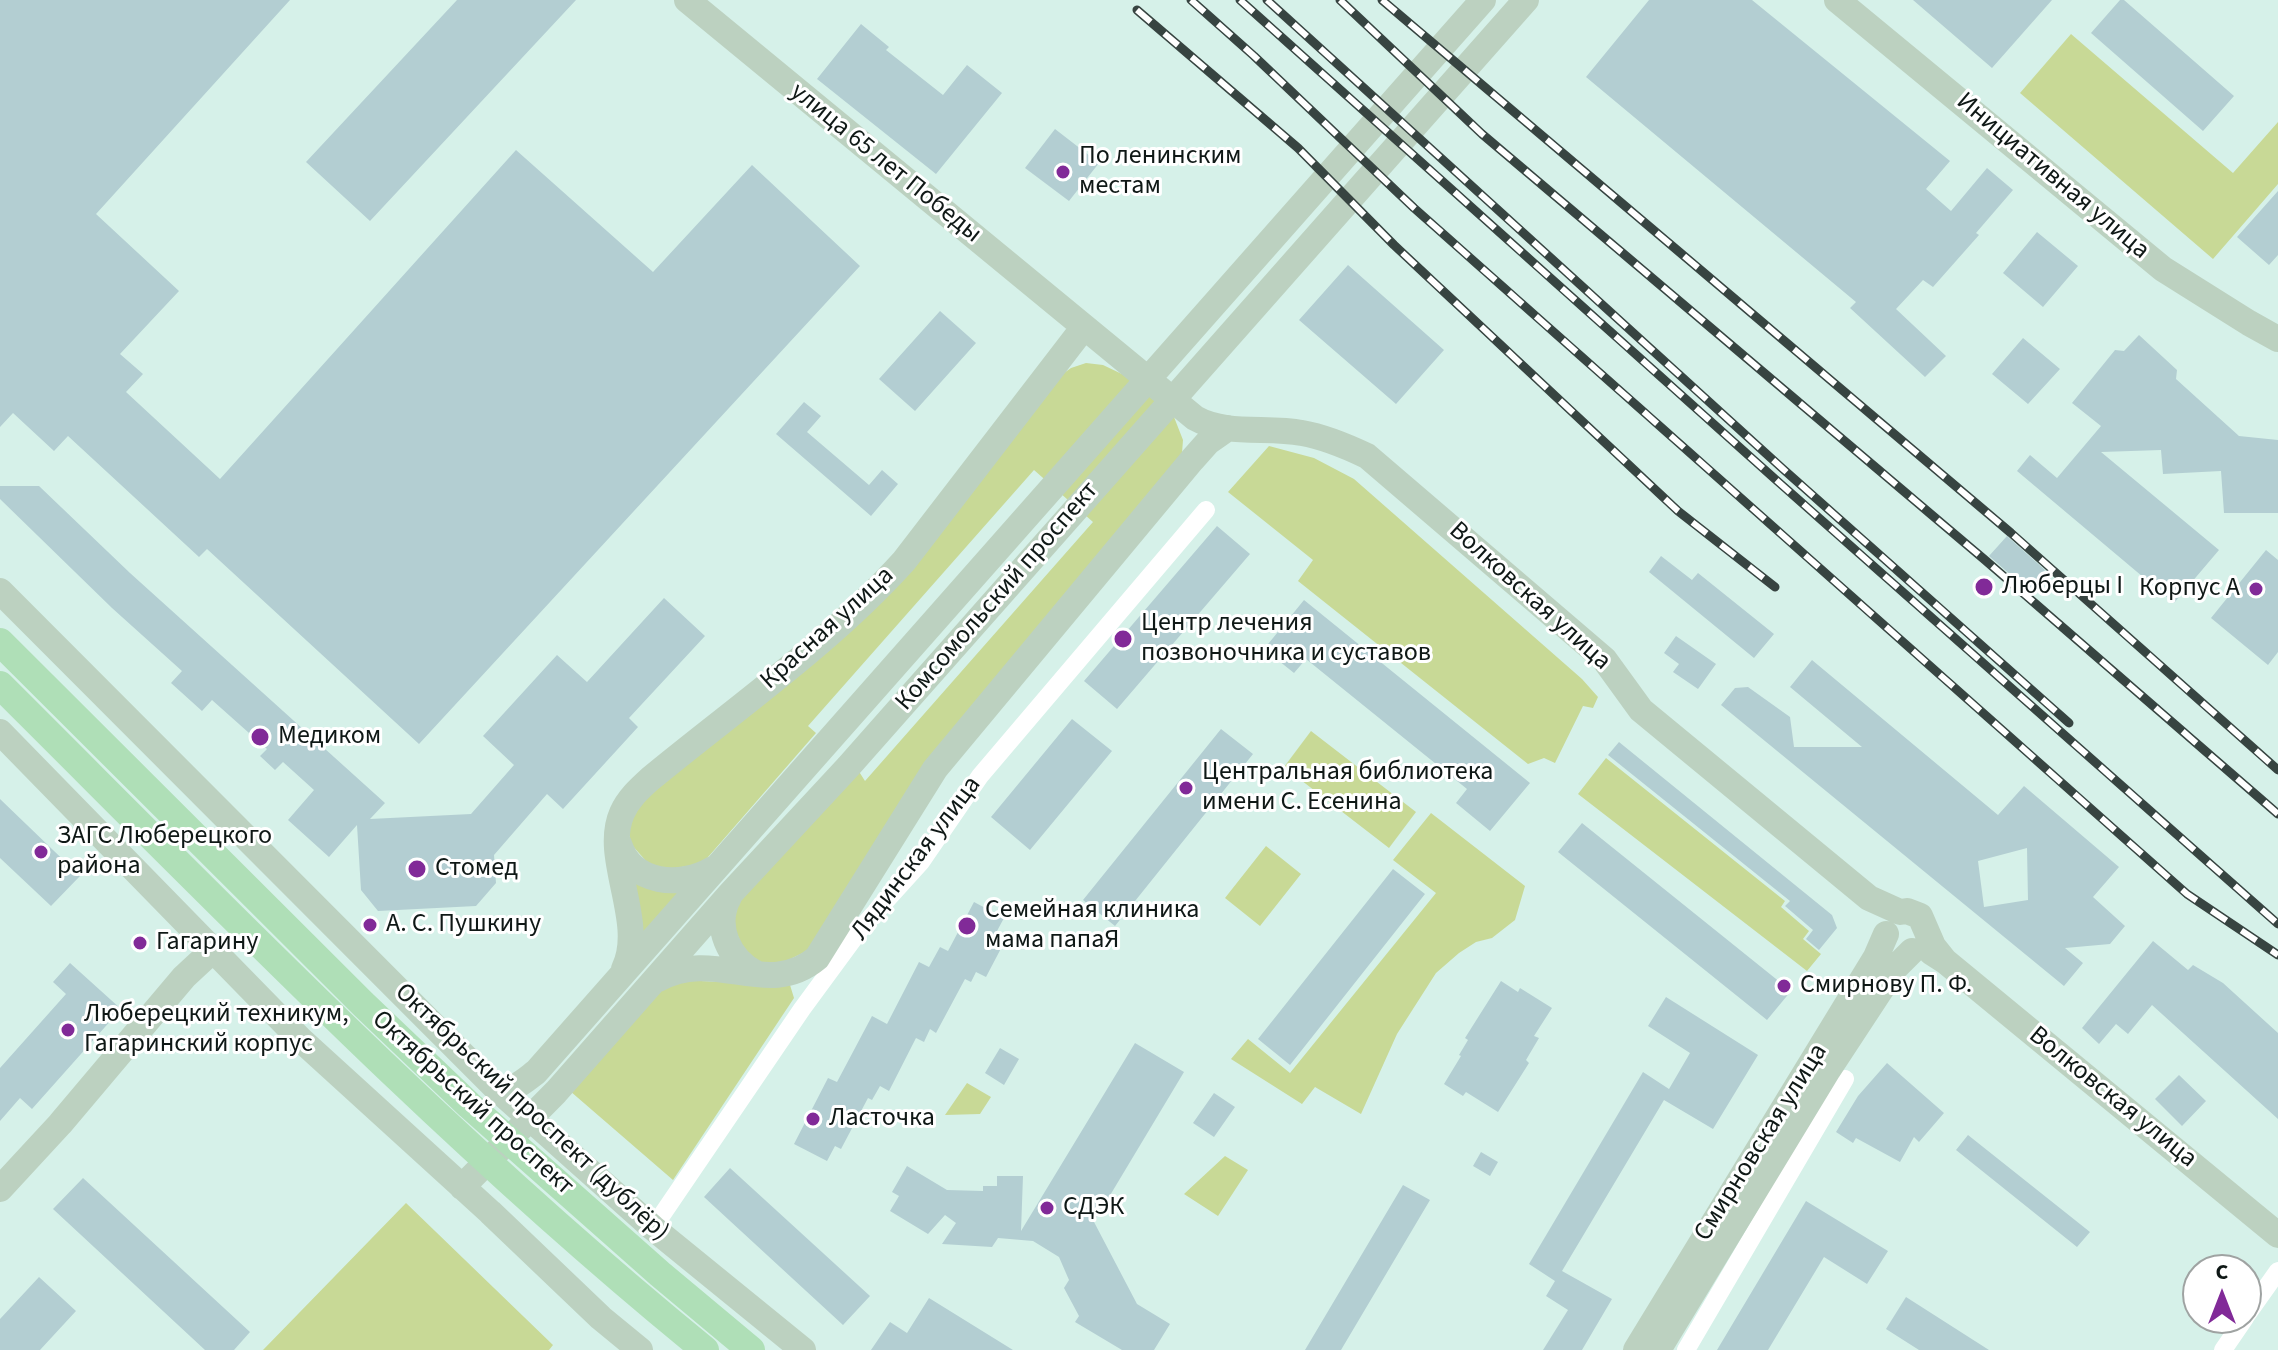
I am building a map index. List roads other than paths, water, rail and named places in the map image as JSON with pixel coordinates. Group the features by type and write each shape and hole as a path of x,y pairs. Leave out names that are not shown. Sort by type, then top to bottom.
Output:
{"main road":[{"name":"улица 65 лет Победы","path":"687,0 1195,418 1228,428"},
{"name":"Комсомольский проспект","path":"497,1089 506,1091 514,1088 536,1072 1483,0"},
{"name":"Комсомольский проспект","path":"462,1187 532,1120 1526,0"},
{"name":"Инициативная улица","path":"1837,0 2163,269 2278,339"},
{"name":"Красная улица","path":"618,837 623,810 650,779 825,638 904,561 1084,327"},
{"name":"Волковская улица","path":"1228,428 1302,433 1337,442 1367,456 1604,659 1641,710 1869,898 1890,924 1892,946 1905,952 1919,942"},
{"name":"Лядинская улица","path":"649,986 665,975 697,967 727,968 776,977 799,971 817,958 910,806 960,737 1192,460 1208,442 1228,428"},
{"name":"Октябрьский проспект (дублёр)","path":"0,591 497,1089 653,1228 803,1350"},
{"name":"Октябрьский проспект","path":"0,642 363,1004 469,1105 751,1350"},
{"name":"Октябрьский проспект","path":"0,685 343,1025 609,1269 705,1350"},
{"path":"0,732 300,1039 601,1318 640,1350"},
{"path":"618,837 621,852 629,863 652,878 686,879 704,874 719,863"},
{"path":"618,837 631,941 627,962 620,976"},
{"path":"731,893 723,911 726,939 733,956 757,974"},
{"name":"Волковская улица","path":"1890,924 1907,911 1920,916 1919,942"},
{"name":"Смирновская улица","path":"1636,1350 1876,957 1890,924"},
{"name":"Волковская улица","path":"1919,942 2278,1235"},
{"name":"Смирновская улица","path":"1658,1350 1828,1070 1895,968 1919,942"},
{"path":"0,1189 184,977 212,951"}],"street":[{"name":"Лядинская улица","path":"653,1228 802,1009 863,926 921,862 980,776 1206,510"},
{"path":"1686,1350 1845,1079"},
{"path":"2262,1294 2278,1271"}],"railway":[{"path":"1191,0 1414,208 2187,894 2278,955"},
{"path":"1240,0 2278,924"},
{"path":"1267,0 1783,469 2069,723"},
{"path":"1340,0 1482,134 1985,560 2278,814"},
{"path":"1382,0 2011,533 2278,770"},
{"path":"1137,10 1298,148 1394,245 1678,511 1775,587"}],"place":[{"name":"По ленинским местам","path":"1063,172"},
{"name":"Люберцы I","path":"1984,587"},
{"name":"Корпус А","path":"2256,589"},
{"name":"Центр лечения позвоночника и суставов","path":"1123,639"},
{"name":"Медиком","path":"260,737"},
{"name":"Центральная библиотека имени С. Есенина","path":"1186,788"},
{"name":"ЗАГС Люберецкого района","path":"41,852"},
{"name":"Стомед","path":"417,869"},
{"name":"А. С. Пушкину","path":"370,925"},
{"name":"Семейная клиника мама папаЯ","path":"967,926"},
{"name":"Гагарину","path":"140,943"},
{"name":"Смирнову П. Ф.","path":"1784,986"},
{"name":"Люберецкий техникум, Гагаринский корпус","path":"68,1030"},
{"name":"Ласточка","path":"813,1119"},
{"name":"СДЭК","path":"1047,1208"}]}
